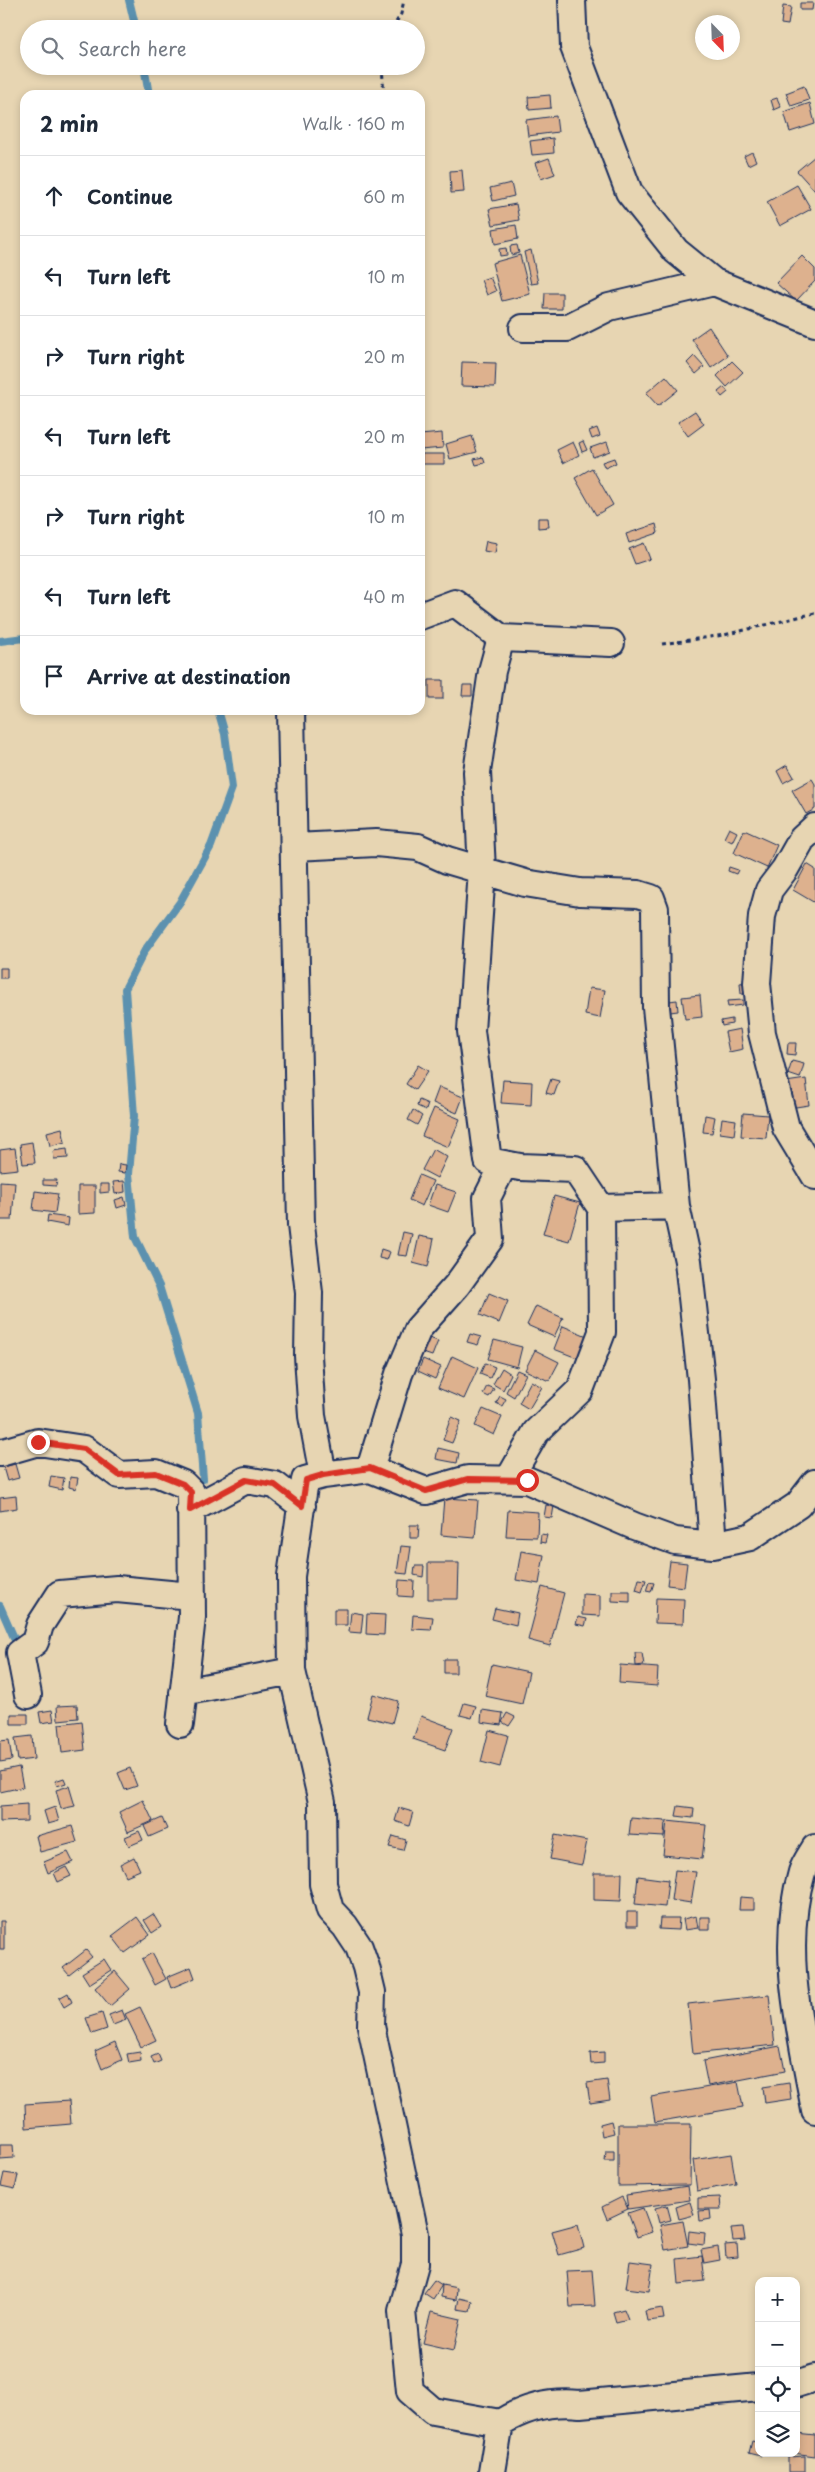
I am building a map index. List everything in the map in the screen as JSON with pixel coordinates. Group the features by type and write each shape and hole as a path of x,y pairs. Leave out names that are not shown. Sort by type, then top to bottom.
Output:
{"street":[{"path":"572,0 574,48 628,192 676,251 714,282 815,323"},
{"path":"523,328 567,328 609,307 714,282"},
{"path":"425,614 456,603 500,638 611,643"},
{"path":"500,638 492,671 477,772 482,870 471,1031 488,1160 520,1167 575,1169 601,1208 602,1332 580,1390 536,1432 509,1479"},
{"path":"291,715 301,1225 309,1293 308,1356 312,1416 323,1475"},
{"path":"815,827 802,839 785,869 769,890 762,916 757,983 762,1034 786,1128 815,1176"},
{"path":"295,847 376,843 418,847 447,860 525,883 580,892 638,894 651,898 655,909 656,1007 676,1206 688,1261 701,1379 713,1545"},
{"path":"370,1468 399,1374 418,1329 457,1285 490,1239 487,1198 504,1164"},
{"path":"601,1208 676,1206"},
{"path":"0,1453 38,1442 84,1449 119,1475 156,1473 183,1484 191,1492 192,1617 180,1724"},
{"path":"755,2388 580,2404 558,2402 515,2414 500,2424 433,2411 410,2391 402,2311 416,2264 415,2234 371,2026 372,1992 366,1967 359,1947 345,1926 330,1910 324,1884 322,1802 292,1671 291,1576 306,1480 323,1475 370,1468 426,1491 468,1479 527,1480 634,1526 676,1541 713,1545 750,1537 798,1505 815,1483"},
{"path":"190,1510 246,1480 275,1485 302,1506"},
{"path":"28,1695 20,1653 35,1642 40,1625 60,1594 117,1589 191,1596"},
{"path":"183,1692 292,1671"},
{"path":"815,1848 803,1870 792,1921 795,2002 815,2110"},
{"path":"800,2383 815,2378"},
{"path":"492,2472 500,2424"}],"path":[{"path":"397,20 401,14 404,0"},
{"path":"383,75 384,90"},
{"path":"662,644 724,635 815,613"}],"building":[{"path":"800,3 813,3 812,10 800,10"},
{"path":"783,6 791,7 788,25 781,24"},
{"path":"804,86 809,100 791,106 786,93"},
{"path":"550,95 551,108 529,110 528,97"},
{"path":"777,98 781,107 774,110 771,100"},
{"path":"810,103 815,124 790,132 784,112"},
{"path":"556,116 558,132 528,136 526,120"},
{"path":"553,138 554,153 532,155 530,141"},
{"path":"752,152 756,161 748,165 744,156"},
{"path":"815,156 815,191 797,171"},
{"path":"549,158 555,174 541,179 535,163"},
{"path":"462,170 464,192 451,193 450,171"},
{"path":"511,183 514,196 493,201 490,188"},
{"path":"797,185 811,209 780,226 767,202"},
{"path":"516,204 519,220 493,225 489,209"},
{"path":"516,225 518,239 495,244 493,229"},
{"path":"517,245 519,253 511,255 510,246"},
{"path":"506,248 507,255 500,256 499,249"},
{"path":"531,250 538,283 531,284 524,252"},
{"path":"520,255 530,294 502,301 492,263"},
{"path":"802,256 815,269 815,281 796,301 776,283"},
{"path":"490,277 496,291 487,295 481,280"},
{"path":"545,293 562,293 562,309 544,309"},
{"path":"709,327 728,356 711,368 692,339"},
{"path":"694,356 704,367 696,374 687,363"},
{"path":"732,361 743,372 727,387 717,376"},
{"path":"462,362 496,363 495,387 461,386"},
{"path":"666,376 678,390 658,406 646,393"},
{"path":"724,387 728,392 722,397 718,392"},
{"path":"695,411 704,424 688,436 678,422"},
{"path":"597,428 600,436 592,439 589,431"},
{"path":"442,433 443,448 425,450 425,435"},
{"path":"472,436 477,452 450,459 446,444"},
{"path":"583,441 587,450 582,452 579,443"},
{"path":"573,442 579,455 563,463 557,450"},
{"path":"607,442 610,451 593,457 590,448"},
{"path":"425,454 444,454 444,464 425,464"},
{"path":"483,457 485,463 476,465 474,459"},
{"path":"614,458 616,463 605,468 602,462"},
{"path":"592,468 613,505 596,515 575,478"},
{"path":"538,518 548,518 549,527 538,528"},
{"path":"656,524 658,533 629,543 626,534"},
{"path":"486,541 497,543 495,553 484,551"},
{"path":"644,543 650,559 635,564 629,549"},
{"path":"429,680 443,680 443,699 429,699"},
{"path":"463,685 472,685 472,696 462,696"},
{"path":"787,765 794,777 783,783 777,771"},
{"path":"812,779 815,784 815,809 806,814 792,790"},
{"path":"729,828 737,832 732,842 724,838"},
{"path":"744,830 777,845 767,868 734,853"},
{"path":"807,864 815,869 815,903 793,890"},
{"path":"729,867 738,870 736,874 728,871"},
{"path":"0,968 7,968 7,978 0,978"},
{"path":"747,982 748,994 741,994 740,983"},
{"path":"589,988 605,990 600,1018 585,1015"},
{"path":"700,995 702,1017 685,1019 682,997"},
{"path":"677,1000 678,1011 670,1012 669,1001"},
{"path":"743,1000 743,1005 728,1007 727,1001"},
{"path":"732,1019 732,1024 722,1026 721,1021"},
{"path":"740,1029 743,1049 729,1052 725,1032"},
{"path":"788,1043 796,1043 795,1055 787,1054"},
{"path":"792,1061 804,1064 800,1078 788,1074"},
{"path":"418,1065 428,1071 415,1090 406,1084"},
{"path":"551,1079 559,1081 554,1095 546,1093"},
{"path":"806,1079 809,1105 789,1108 786,1082"},
{"path":"503,1080 532,1082 531,1105 501,1103"},
{"path":"439,1087 463,1097 457,1113 433,1103"},
{"path":"419,1100 428,1104 426,1110 417,1106"},
{"path":"434,1108 460,1119 448,1147 422,1136"},
{"path":"413,1110 422,1116 417,1125 408,1120"},
{"path":"743,1113 768,1115 766,1138 741,1136"},
{"path":"705,1115 715,1117 712,1133 703,1132"},
{"path":"722,1118 736,1120 734,1135 720,1133"},
{"path":"62,1128 65,1142 50,1146 47,1132"},
{"path":"32,1142 35,1163 23,1164 20,1144"},
{"path":"15,1148 18,1169 0,1171 0,1150"},
{"path":"67,1149 68,1158 54,1159 53,1151"},
{"path":"433,1149 447,1157 437,1178 422,1170"},
{"path":"119,1164 126,1165 125,1173 118,1172"},
{"path":"419,1175 433,1181 422,1206 409,1200"},
{"path":"43,1180 57,1180 56,1186 43,1185"},
{"path":"0,1181 15,1182 12,1220 0,1220"},
{"path":"124,1181 125,1192 115,1194 113,1182"},
{"path":"100,1184 109,1184 109,1192 100,1193"},
{"path":"435,1185 456,1192 448,1212 428,1205"},
{"path":"78,1186 95,1186 95,1213 78,1214"},
{"path":"35,1191 58,1194 55,1213 33,1210"},
{"path":"554,1196 580,1203 569,1241 543,1234"},
{"path":"124,1197 126,1205 117,1208 115,1200"},
{"path":"48,1215 69,1218 68,1226 47,1222"},
{"path":"403,1232 412,1234 407,1256 398,1255"},
{"path":"419,1236 434,1239 428,1267 413,1263"},
{"path":"381,1249 390,1252 387,1260 379,1258"},
{"path":"489,1293 508,1301 499,1323 480,1315"},
{"path":"536,1306 563,1318 554,1337 527,1325"},
{"path":"563,1326 587,1336 577,1358 554,1349"},
{"path":"470,1334 481,1337 478,1345 467,1342"},
{"path":"429,1338 438,1341 432,1356 423,1353"},
{"path":"494,1340 522,1347 517,1367 488,1359"},
{"path":"535,1350 559,1362 549,1381 525,1370"},
{"path":"452,1356 478,1368 464,1399 438,1388"},
{"path":"423,1359 441,1367 435,1379 418,1371"},
{"path":"485,1363 495,1367 490,1378 480,1374"},
{"path":"502,1368 511,1374 503,1390 493,1384"},
{"path":"517,1370 526,1374 514,1397 506,1392"},
{"path":"531,1381 542,1387 529,1409 519,1403"},
{"path":"487,1386 494,1389 489,1397 483,1394"},
{"path":"500,1396 506,1399 502,1406 496,1403"},
{"path":"483,1409 502,1417 494,1435 475,1426"},
{"path":"451,1417 461,1421 452,1443 443,1440"},
{"path":"438,1448 459,1453 457,1463 436,1459"},
{"path":"15,1464 19,1478 7,1481 3,1467"},
{"path":"51,1476 64,1478 62,1490 49,1487"},
{"path":"70,1477 78,1478 76,1489 69,1487"},
{"path":"16,1496 17,1508 0,1511 0,1498"},
{"path":"444,1498 478,1500 475,1538 441,1535"},
{"path":"546,1505 554,1506 552,1518 544,1517"},
{"path":"508,1510 538,1512 537,1537 506,1536"},
{"path":"410,1525 419,1525 418,1538 410,1538"},
{"path":"541,1534 547,1535 545,1543 540,1542"},
{"path":"401,1546 411,1547 407,1574 397,1573"},
{"path":"521,1551 544,1555 539,1584 516,1580"},
{"path":"670,1561 687,1563 684,1587 667,1585"},
{"path":"428,1563 459,1563 458,1599 428,1599"},
{"path":"415,1566 424,1566 423,1577 414,1575"},
{"path":"639,1579 646,1580 642,1592 636,1590"},
{"path":"399,1580 414,1581 413,1597 398,1596"},
{"path":"649,1582 654,1583 651,1592 646,1591"},
{"path":"542,1587 564,1593 550,1646 528,1640"},
{"path":"612,1591 630,1591 630,1602 612,1601"},
{"path":"582,1594 600,1595 600,1616 582,1615"},
{"path":"656,1598 684,1599 683,1624 655,1623"},
{"path":"495,1608 518,1613 516,1625 492,1619"},
{"path":"334,1609 347,1609 347,1625 334,1625"},
{"path":"351,1612 363,1614 361,1633 349,1632"},
{"path":"367,1614 385,1615 384,1635 366,1634"},
{"path":"413,1615 433,1617 431,1630 412,1629"},
{"path":"578,1617 587,1619 585,1626 576,1624"},
{"path":"635,1653 642,1653 644,1665 636,1666"},
{"path":"444,1659 456,1659 456,1673 444,1673"},
{"path":"492,1664 529,1672 522,1704 485,1696"},
{"path":"620,1665 658,1668 657,1686 619,1683"},
{"path":"373,1694 398,1701 392,1723 367,1717"},
{"path":"464,1703 476,1706 472,1718 460,1715"},
{"path":"77,1705 78,1718 58,1720 57,1706"},
{"path":"52,1710 54,1721 41,1723 39,1712"},
{"path":"482,1710 503,1713 501,1725 481,1722"},
{"path":"507,1713 515,1717 509,1726 502,1722"},
{"path":"11,1714 28,1714 28,1724 11,1724"},
{"path":"421,1716 453,1728 445,1750 413,1739"},
{"path":"82,1721 85,1750 62,1753 59,1724"},
{"path":"489,1730 508,1735 500,1767 481,1762"},
{"path":"32,1736 34,1759 18,1761 15,1738"},
{"path":"9,1740 12,1760 0,1762 0,1741"},
{"path":"19,1767 23,1787 0,1792 0,1771"},
{"path":"130,1768 137,1786 125,1790 118,1773"},
{"path":"64,1778 66,1783 57,1786 55,1781"},
{"path":"69,1786 75,1806 61,1809 56,1790"},
{"path":"143,1800 153,1821 128,1832 119,1812"},
{"path":"27,1804 27,1821 0,1822 0,1806"},
{"path":"678,1806 694,1808 693,1818 676,1816"},
{"path":"55,1807 59,1821 48,1824 44,1811"},
{"path":"399,1808 413,1812 409,1826 395,1821"},
{"path":"162,1818 167,1829 149,1837 144,1826"},
{"path":"631,1818 665,1821 664,1837 629,1835"},
{"path":"667,1821 706,1825 702,1859 663,1855"},
{"path":"72,1826 77,1842 40,1852 36,1836"},
{"path":"139,1831 143,1840 129,1846 125,1837"},
{"path":"555,1835 587,1841 582,1865 550,1859"},
{"path":"393,1836 406,1840 403,1850 389,1847"},
{"path":"68,1852 73,1862 48,1873 44,1862"},
{"path":"134,1857 140,1870 126,1876 120,1864"},
{"path":"66,1867 71,1876 58,1882 54,1873"},
{"path":"675,1870 696,1872 691,1903 671,1900"},
{"path":"594,1873 622,1873 621,1901 594,1900"},
{"path":"638,1876 668,1880 665,1907 635,1904"},
{"path":"740,1897 754,1898 754,1910 739,1910"},
{"path":"627,1912 637,1912 637,1926 627,1926"},
{"path":"153,1914 161,1927 152,1933 144,1920"},
{"path":"696,1916 698,1928 685,1930 683,1919"},
{"path":"137,1917 150,1935 125,1953 112,1936"},
{"path":"700,1917 710,1917 710,1930 700,1930"},
{"path":"660,1918 679,1918 678,1930 659,1929"},
{"path":"0,1921 4,1921 4,1949 0,1949"},
{"path":"86,1950 92,1957 69,1975 63,1968"},
{"path":"152,1953 166,1979 155,1985 142,1959"},
{"path":"104,1959 111,1970 89,1984 82,1973"},
{"path":"191,1967 195,1978 171,1988 167,1977"},
{"path":"115,1971 130,1989 110,2006 95,1988"},
{"path":"68,1993 72,2002 64,2007 59,1998"},
{"path":"769,1995 775,2045 693,2054 688,2004"},
{"path":"140,2007 156,2040 141,2047 125,2014"},
{"path":"122,2010 126,2020 113,2025 109,2015"},
{"path":"102,2013 107,2029 92,2034 86,2018"},
{"path":"115,2042 122,2060 102,2069 95,2051"},
{"path":"780,2046 785,2071 708,2086 703,2061"},
{"path":"140,2052 141,2061 129,2063 127,2054"},
{"path":"604,2052 604,2063 591,2064 590,2053"},
{"path":"158,2054 161,2061 154,2064 151,2057"},
{"path":"607,2080 610,2100 590,2103 587,2083"},
{"path":"738,2082 743,2107 655,2122 651,2097"},
{"path":"789,2083 791,2099 765,2103 763,2087"},
{"path":"69,2101 71,2124 26,2128 25,2104"},
{"path":"611,2121 614,2133 602,2136 600,2124"},
{"path":"618,2124 691,2124 690,2185 618,2186"},
{"path":"0,2145 13,2145 14,2158 0,2159"},
{"path":"606,2151 614,2151 614,2161 605,2161"},
{"path":"731,2154 736,2184 697,2191 693,2160"},
{"path":"4,2173 18,2175 15,2189 1,2186"},
{"path":"688,2186 690,2200 628,2209 626,2195"},
{"path":"622,2197 628,2209 607,2219 602,2207"},
{"path":"720,2197 721,2209 698,2209 698,2198"},
{"path":"690,2202 694,2215 679,2219 676,2207"},
{"path":"667,2205 671,2220 659,2223 655,2208"},
{"path":"643,2208 652,2232 637,2237 628,2213"},
{"path":"710,2210 711,2219 700,2221 699,2211"},
{"path":"683,2221 688,2246 665,2250 660,2225"},
{"path":"578,2224 584,2248 559,2255 552,2231"},
{"path":"743,2227 745,2240 733,2241 731,2228"},
{"path":"689,2231 705,2233 704,2245 688,2243"},
{"path":"737,2244 738,2257 726,2258 725,2245"},
{"path":"718,2247 720,2260 704,2263 701,2250"},
{"path":"702,2256 705,2281 679,2284 677,2259"},
{"path":"630,2261 653,2264 649,2291 626,2288"},
{"path":"592,2270 595,2306 570,2307 567,2271"},
{"path":"434,2280 442,2285 433,2299 424,2293"},
{"path":"442,2285 457,2288 456,2300 441,2297"},
{"path":"459,2298 472,2301 470,2311 457,2309"},
{"path":"662,2308 664,2319 647,2321 645,2311"},
{"path":"624,2309 628,2319 616,2322 613,2312"},
{"path":"431,2312 461,2319 454,2350 423,2343"},
{"path":"800,2433 815,2435 815,2456 800,2454"},
{"path":"752,2441 755,2442 755,2454 749,2453"},
{"path":"805,2456 805,2472 788,2472 788,2457"}],"waterway":[{"path":"129,0 134,20"},
{"path":"146,75 148,90"},
{"path":"0,641 20,639"},
{"path":"203,1479 198,1413 159,1286 135,1237 129,1174 134,1116 125,989 145,950 180,902 211,846 232,788 225,734 219,715"},
{"path":"0,1606 15,1640"}],"route":[{"path":"38,1442 84,1449 119,1475 156,1473 183,1484 191,1492 190,1510 222,1491 246,1480 275,1485 302,1506 306,1480 323,1475 370,1468 426,1491 468,1479 527,1480"}]}
